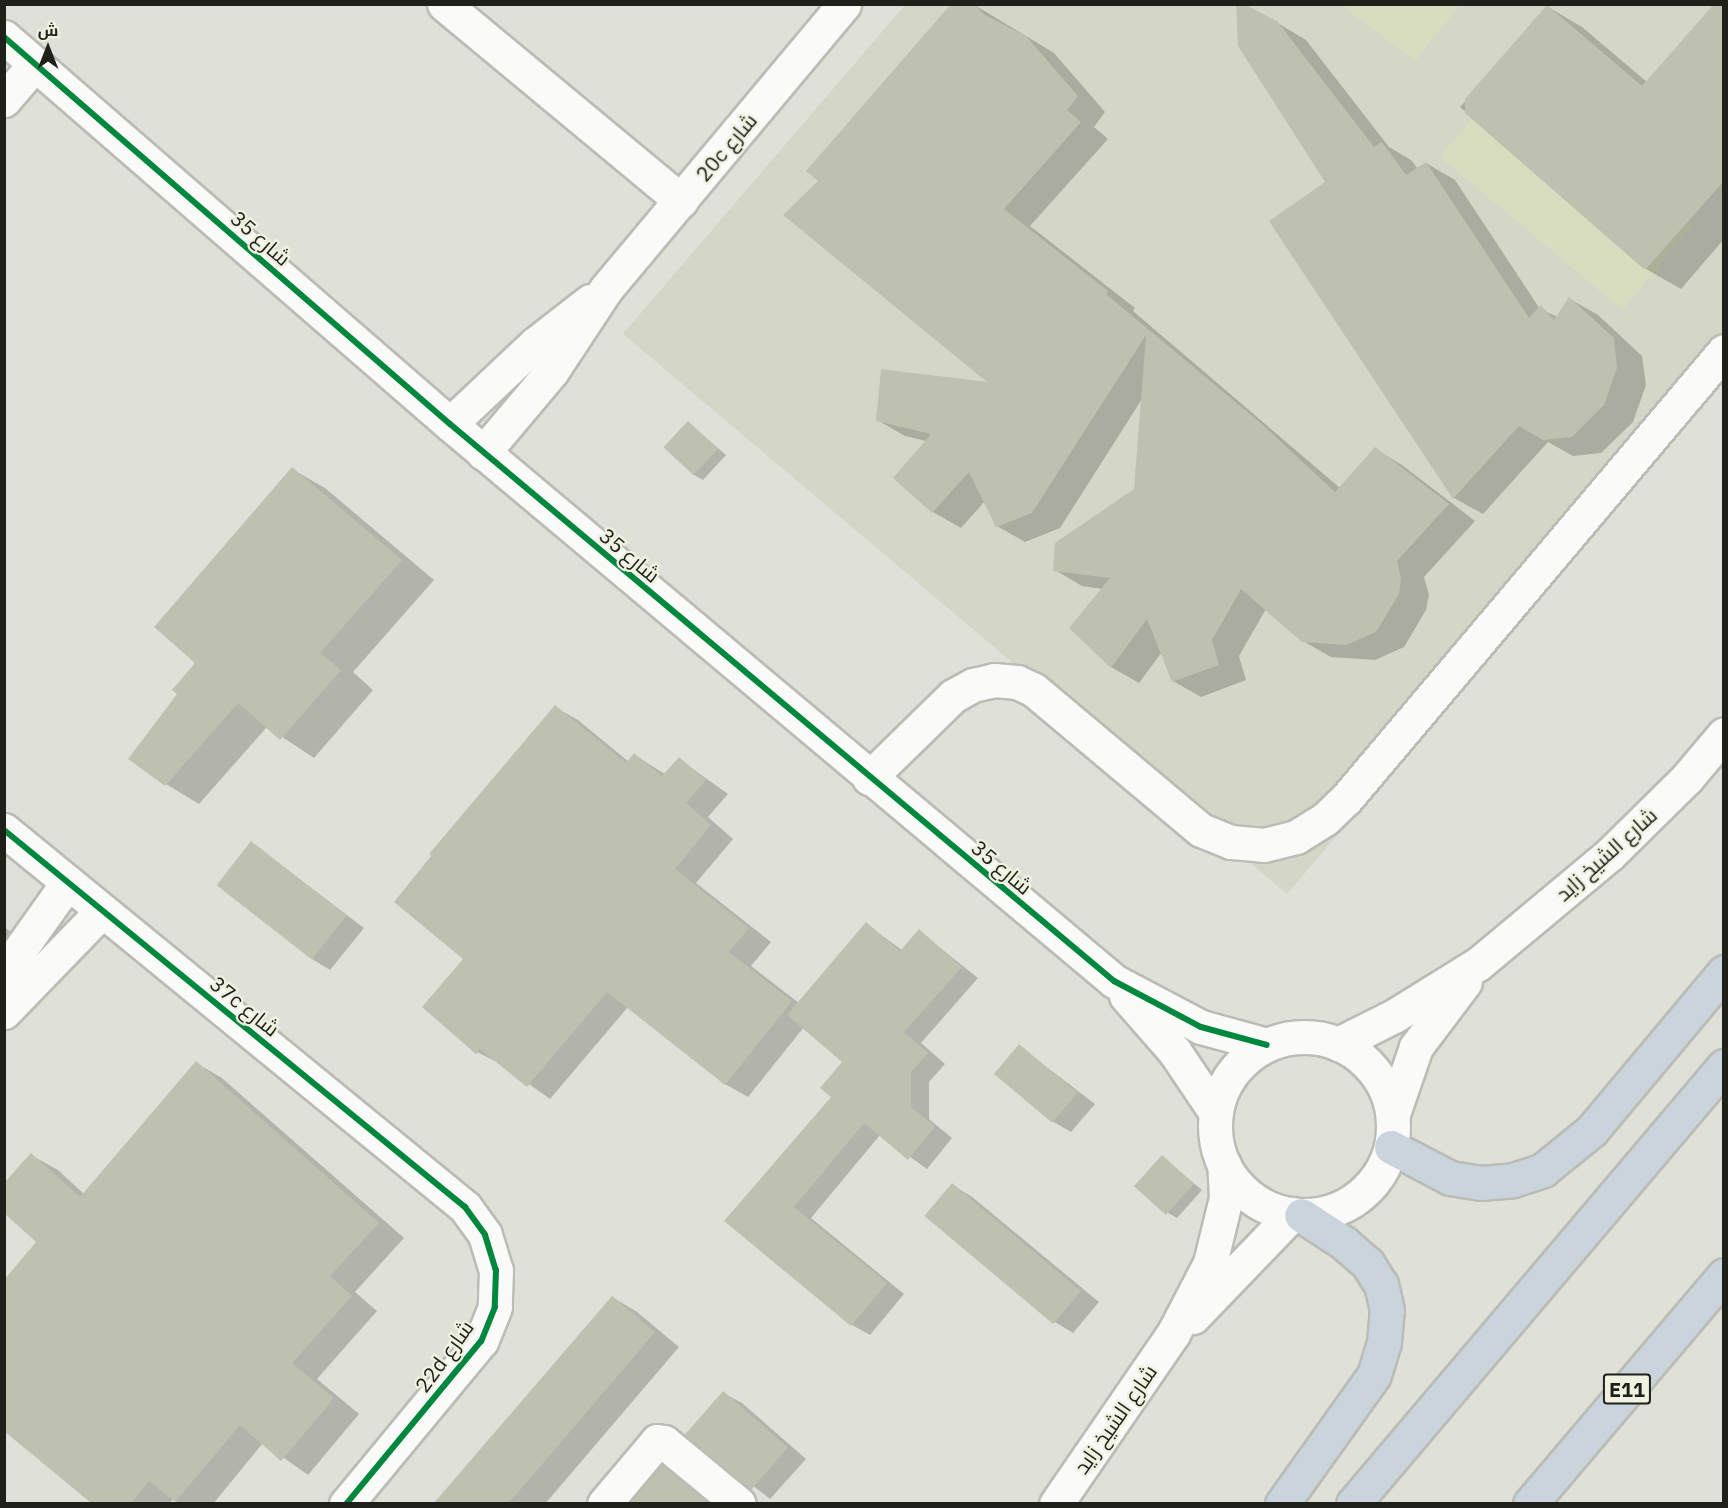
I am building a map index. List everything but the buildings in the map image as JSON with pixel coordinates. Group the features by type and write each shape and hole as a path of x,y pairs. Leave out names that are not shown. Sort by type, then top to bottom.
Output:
{"highway":[{"path":"1391,1147 1450,1178 1481,1183 1513,1180 1543,1170 1592,1130 1724,972"},
{"path":"1353,1503 1724,1066"},
{"path":"1282,1503 1374,1375 1384,1342 1387,1310 1381,1285 1368,1264 1344,1242 1296,1214"},
{"name":"E11","path":"1530,1503 1724,1275"}],"street":[{"path":"444,4 681,201"},
{"name":"20c شارع","path":"483,453 552,370 606,289 841,6"},
{"name":"شارع 35","path":"4,37 483,453 1114,981 1175,1052 1216,1113"},
{"path":"4,100 35,64"},
{"name":"20c شارع","path":"450,424 552,330 606,289"},
{"path":"869,778 953,696 973,685 994,680 1017,682 1034,690 1201,830 1232,842 1264,844 1296,837 1325,819 1346,799 1724,351"},
{"name":"شارع الشيخ زايد","path":"1478,964 1609,855 1687,778 1724,734"},
{"name":"37c شارع","path":"4,830 465,1207"},
{"path":"4,972 68,882"},
{"path":"4,1012 102,911"},
{"path":"1338,1044 1394,1016 1478,964"},
{"path":"1224,1165 1240,1188 1264,1206 1296,1214 1321,1213 1358,1197 1384,1166 1391,1147 1393,1114 1416,1047 1478,964"},
{"name":"شارع 35","path":"1114,981 1201,1027 1267,1045"},
{"path":"1173,1334 1210,1263 1221,1231 1226,1198 1224,1165 1216,1140 1216,1113 1233,1073 1267,1045 1290,1038 1314,1037 1338,1044 1358,1055 1375,1072 1393,1114"},
{"name":"22d شارع","path":"346,1503 481,1341 495,1307 496,1270 485,1235 465,1207"},
{"path":"1173,1334 1296,1214"},
{"name":"شارع الشيخ زايد","path":"1056,1503 1173,1334"},
{"path":"604,1503 657,1442 664,1442 739,1503"}],"shaded area":[{"path":"905,5 1723,5 1723,382 1287,894 623,334"}],"green space":[{"path":"1341,5 1460,5 1415,61"},
{"path":"1512,71 1694,224 1622,310 1440,157"}],"cycle path":[{"path":"4,37 450,424 1114,981 1201,1027 1267,1045"},
{"path":"4,830 465,1207 485,1235 496,1270 495,1307 481,1341 346,1504"}]}
